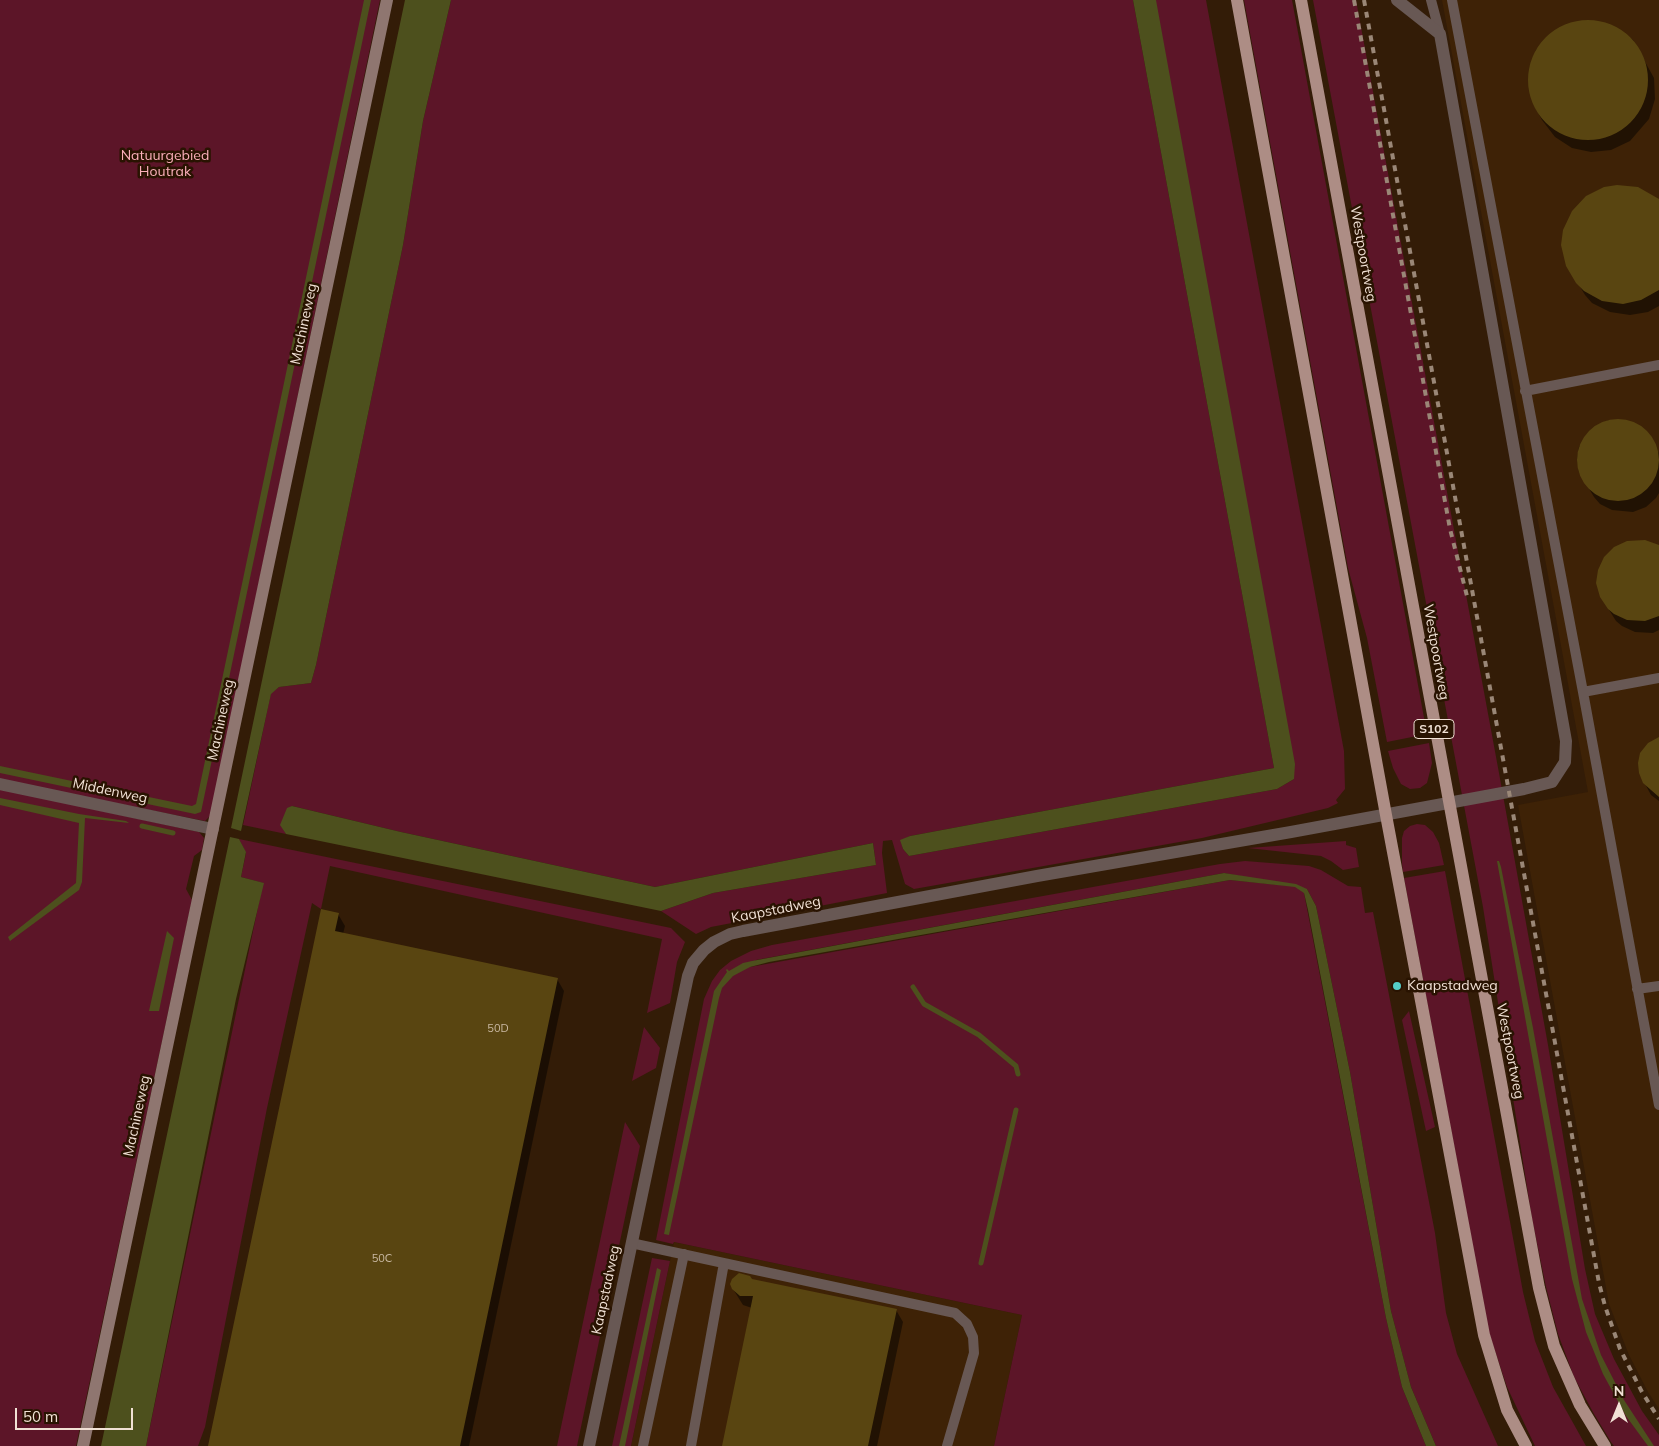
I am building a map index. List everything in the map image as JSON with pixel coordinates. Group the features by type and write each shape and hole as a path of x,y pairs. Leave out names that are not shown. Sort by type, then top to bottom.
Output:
{"main road":[{"path":"1237,0 1386,815 1484,1334 1507,1410 1526,1446"},
{"name":"Westpoortweg","path":"1301,0 1448,804 1539,1288 1554,1346 1580,1405 1605,1446"}],"street":[{"name":"Machineweg","path":"83,1446 387,0"},
{"path":"1397,0 1440,34"},
{"name":"Kaapstadweg","path":"589,1446 688,976 693,963 704,950 721,938 744,930 1037,876 1448,804 1552,782 1565,762 1566,741 1440,34"},
{"name":"Middenweg","path":"0,784 213,829"}],"lane":[{"path":"1432,0 1440,34"},
{"path":"1452,0 1659,1105"},
{"path":"1525,391 1659,365"},
{"path":"1583,692 1659,678"},
{"path":"1637,990 1659,986"},
{"path":"631,1243 955,1313 967,1324 973,1337 974,1353 947,1446"},
{"path":"643,1446 684,1254"},
{"path":"691,1446 724,1263"}],"shaded area":[{"path":"364,0 371,0 201,812 195,814 0,773 0,766 192,806 196,804"},
{"path":"405,0 451,0 423,121 403,245 316,665 311,683 279,687 271,694 241,831 231,828"},
{"path":"1133,0 1156,0 1295,764 1294,779 1277,789 909,856 903,849 900,840 910,836 1274,768"},
{"path":"1442,0 1659,0 1659,1409 1629,1355 1609,1304 1518,805 1588,792"},
{"path":"0,798 129,823 85,818 82,882 79,890 10,941 8,937 76,883 79,823 0,805"},
{"path":"292,806 401,832 655,887 873,843 876,865 713,893 661,911 286,834 280,825 287,808"},
{"path":"230,837 239,839 246,852 241,877 264,883 236,999 146,1446 101,1446"},
{"path":"1497,861 1499,861 1501,867 1533,1028 1582,1299 1601,1355 1624,1400 1654,1446 1648,1446 1626,1416 1603,1374 1586,1332 1572,1279"},
{"path":"1224,873 1296,884 1307,889 1316,906 1350,1072 1391,1311 1411,1387 1436,1446 1426,1446 1402,1387 1386,1318 1308,910 1304,893 1295,887 1230,880 769,962 750,967 733,976 722,988 719,998 669,1235 664,1234 714,991 727,972 727,969 729,971 743,963 752,961"},
{"path":"167,931 174,938 159,1011 149,1011"},
{"path":"674,1242 1022,1315 994,1446 631,1446"},
{"path":"657,1268 661,1270 625,1446 619,1446"}],"green space":[{"name":"Natuurgebied Houtrak","path":"0,0 380,0 211,813 205,821 0,780"},
{"path":"451,0 1133,0 1274,768 910,836 901,841 903,849 909,856 1277,789 1294,779 1153,0 1206,0 1344,751 1345,789 1336,800 1338,803 1328,808 1202,838 914,889 905,884 892,840 883,841 882,853 887,893 711,927 696,934 661,911 713,893 876,865 873,843 655,887 401,832 292,806 281,825 286,834 243,825 271,693 279,687 311,683 316,665 403,245 423,121"},
{"path":"1244,0 1292,0 1427,734 1387,742 1367,638 1348,568"},
{"path":"1313,0 1356,0 1499,773 1548,1045 1585,1269 1595,1314 1614,1359 1642,1411 1659,1435 1659,1446 1614,1446 1611,1442 1574,1377 1558,1334 1546,1287 1532,1219 1483,907"},
{"path":"1429,743 1432,763 1427,783 1420,788 1410,789 1401,784 1393,768 1388,751"},
{"path":"0,789 199,832 204,838 202,850 194,856 186,889 192,900 76,1446 0,1446"},
{"path":"1417,824 1425,825 1433,832 1439,843 1444,865 1403,872 1402,838 1404,831 1410,826"},
{"path":"239,839 671,928 685,942 677,962 670,1003 647,1013 662,939 330,866 321,909 312,903 267,1108 205,1427 198,1446 146,1446 263,883 241,877 246,853"},
{"path":"1346,841 1346,845 1356,848 1359,867 1343,870 1321,856 1248,848"},
{"path":"1245,861 1309,866 1321,870 1348,886 1361,887 1365,913 1373,912 1435,1233 1446,1313 1457,1354 1498,1446 1436,1446 1411,1387 1391,1311 1350,1072 1316,906 1307,889 1304,893 1386,1318 1402,1387 1426,1446 994,1446 1022,1315 674,1242 673,1244 656,1240 704,999 712,981 720,970 731,961 751,951 772,945","holes":["1224,873 1292,886 1230,880 750,967 756,960"]},
{"path":"1445,871 1523,1292 1535,1341 1553,1387 1586,1446 1535,1446 1507,1387 1489,1333 1404,878"},
{"path":"1409,1011 1435,1127 1426,1131 1402,1020"},
{"path":"644,1027 660,1048 656,1068 632,1081"},
{"path":"625,1122 640,1146 577,1446 557,1446"},
{"path":"652,1258 670,1261 631,1446 612,1446"}],"building":[{"path":"1588,20 1611,24 1631,37 1644,57 1648,80 1644,103 1631,123 1611,136 1588,140 1565,136 1545,123 1532,103 1528,80 1532,57 1545,37 1565,24"},
{"path":"1617,185 1638,187 1659,199 1659,290 1641,300 1623,304 1602,301 1584,291 1576,283 1566,266 1561,245 1563,230 1572,211 1586,196 1604,187"},
{"path":"1618,419 1634,422 1647,431 1656,444 1659,460 1656,476 1647,489 1634,498 1618,501 1602,498 1589,489 1580,476 1577,460 1580,444 1589,431 1602,422"},
{"path":"1645,540 1659,545 1659,616 1645,621 1627,620 1608,609 1600,597 1596,583 1598,570 1604,557 1614,547 1627,541"},
{"path":"1659,737 1659,797 1643,783 1638,763 1640,753 1648,743"},
{"path":"321,909 339,913 335,931 558,978 460,1446 208,1446"},
{"path":"739,1273 750,1276 752,1279 897,1309 868,1446 722,1446 753,1296 740,1296 732,1289 730,1284 732,1279"}],"waterway":[{"path":"142,826 173,833"},
{"path":"913,987 924,1004 979,1035 1016,1066 1018,1074"},
{"path":"981,1263 1016,1110"}],"railway":[{"path":"1354,0 1450,529 1468,600"},
{"path":"1364,0 1599,1283 1620,1349 1642,1392 1659,1419"}],"place":[{"name":"Kaapstadweg","path":"1397,986"}]}
